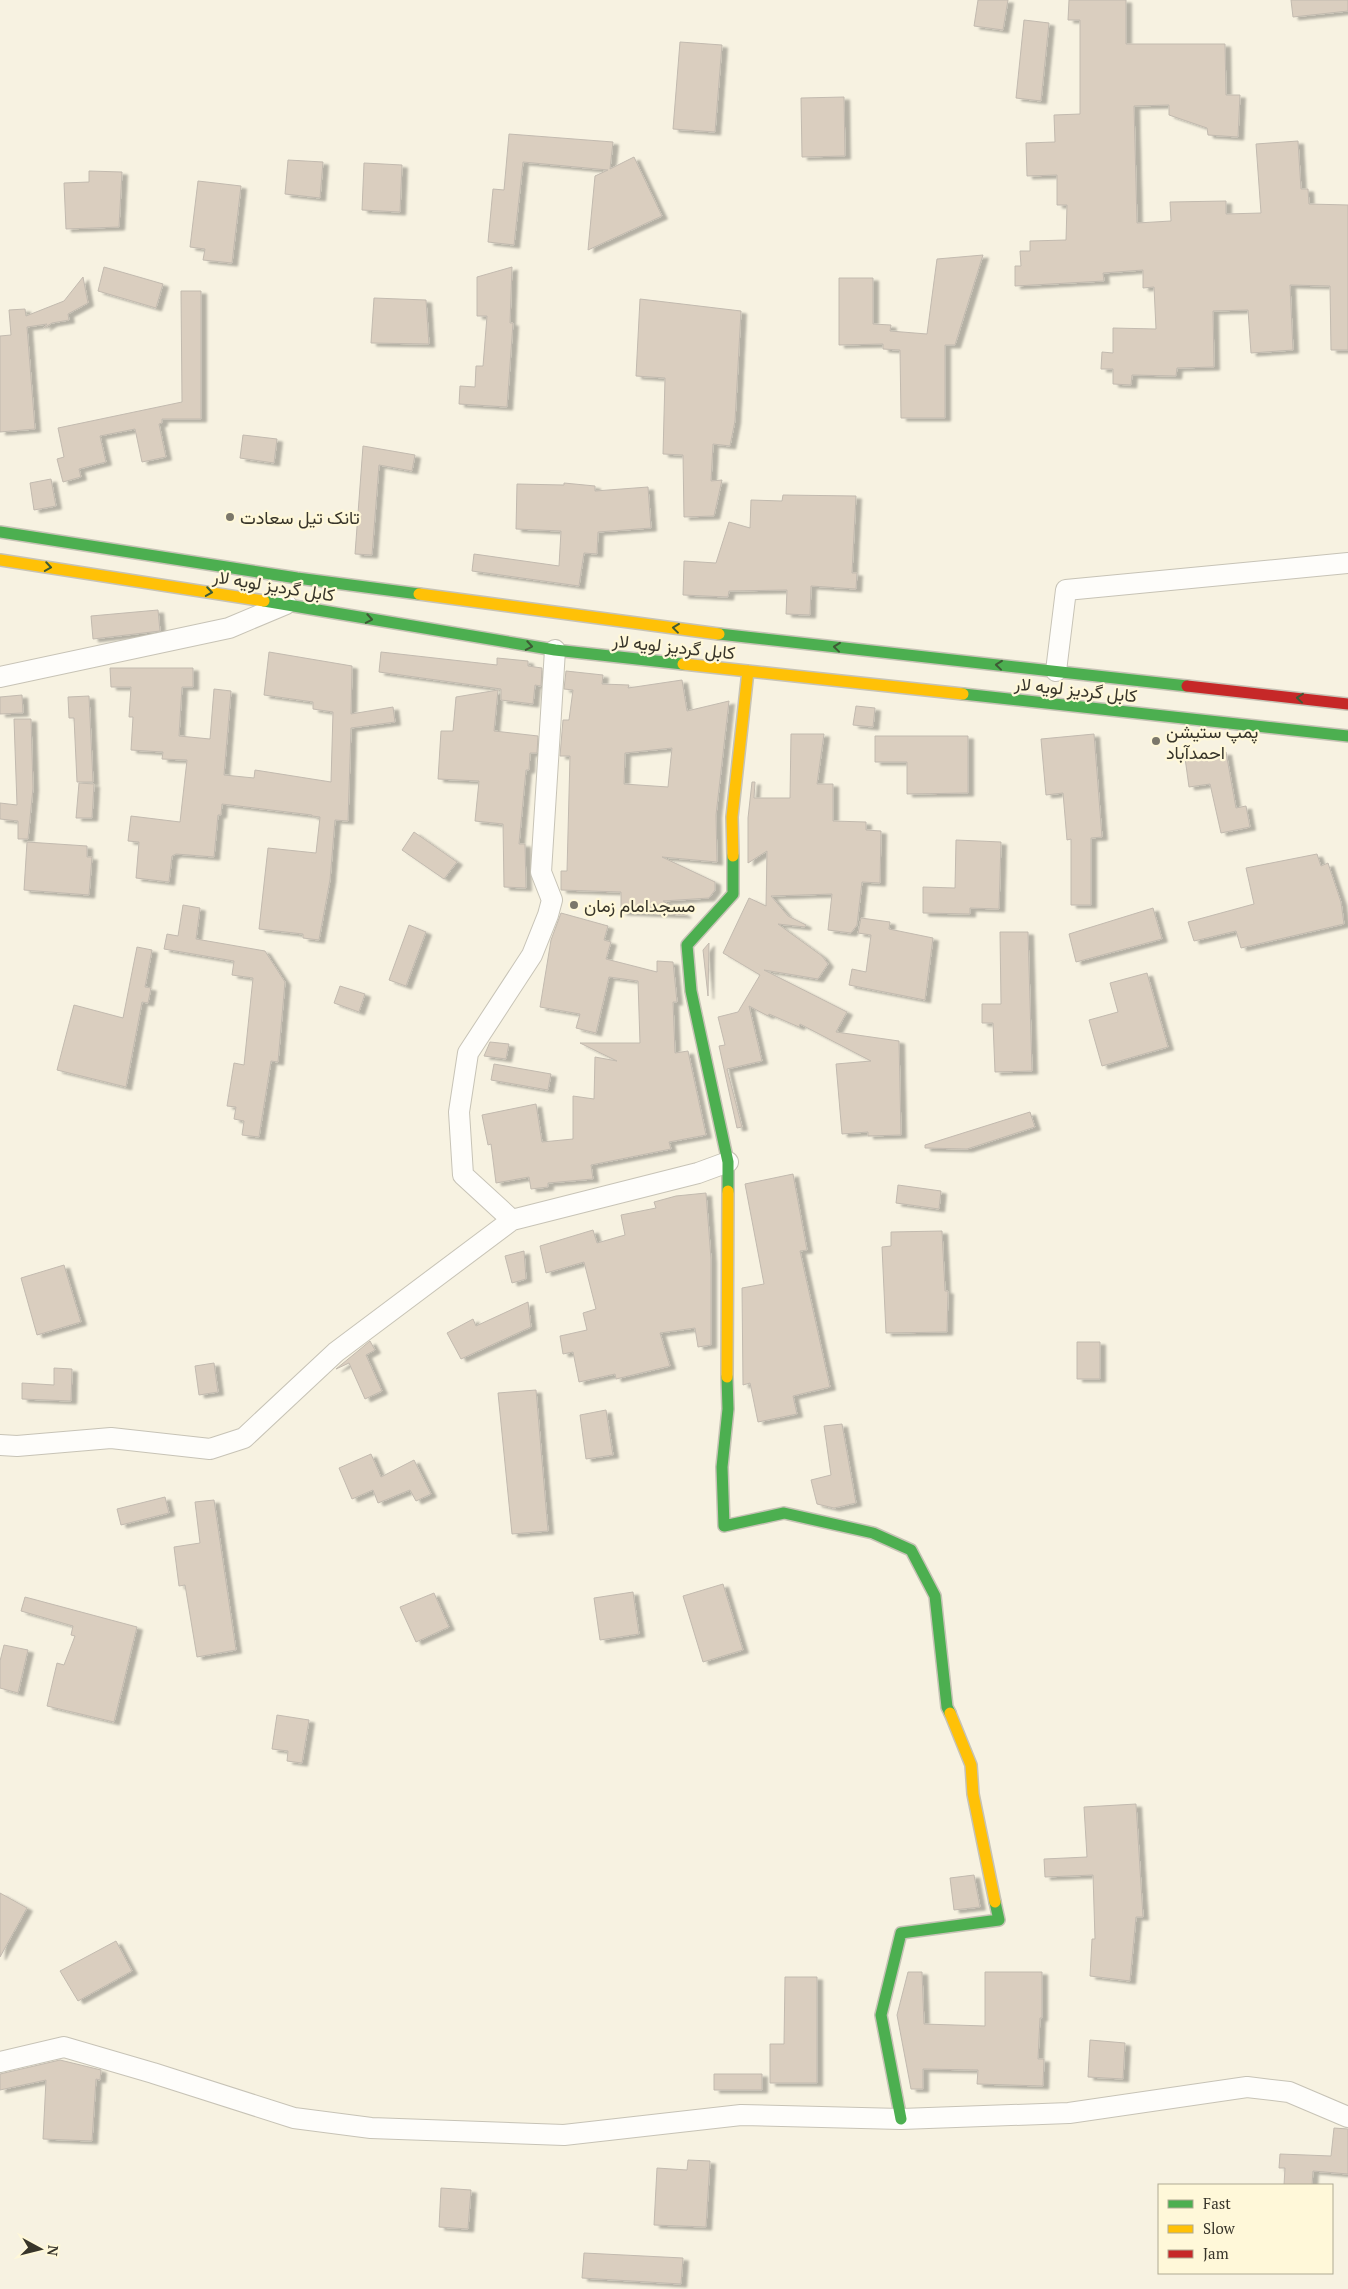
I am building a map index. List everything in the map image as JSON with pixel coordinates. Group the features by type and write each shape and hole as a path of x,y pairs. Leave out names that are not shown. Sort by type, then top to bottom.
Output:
{"main road":[{"name":"کابل گردیز لویه لار","path":"0,532 297,578 775,640 1348,704"},
{"name":"کابل گردیز لویه لار","path":"0,560 286,604 555,650 1348,736"},
{"path":"748,671 732,817 733,894 687,945 690,991 728,1162 726,1365 728,1410 722,1467 724,1526 784,1514 873,1533 911,1550 934,1596 947,1707 971,1765 973,1794 999,1920 901,1933 881,2015 902,2119"}],"street":[{"path":"1056,671 1066,590 1348,563"},
{"path":"0,677 230,628 286,604"},
{"path":"512,1220 463,1175 459,1112 468,1054 532,955 548,916 552,900 541,872 555,650"},
{"path":"0,1445 17,1446 111,1438 210,1449 244,1438 336,1352 512,1220 698,1173 728,1162"},
{"path":"0,2062 64,2047 153,2072 294,2118 370,2128 564,2135 741,2115 902,2119 1069,2113 1248,2087 1289,2092 1348,2117"}],"building":[{"path":"978,0 1008,0 1003,30 974,26"},
{"path":"1069,0 1126,0 1126,44 1225,44 1226,95 1240,95 1238,137 1208,135 1207,128 1169,115 1169,105 1134,106 1137,223 1171,221 1170,202 1226,201 1226,214 1261,213 1256,144 1298,141 1301,189 1308,189 1309,204 1348,205 1348,350 1331,350 1330,286 1290,285 1293,350 1251,353 1248,310 1213,311 1214,367 1177,368 1176,376 1132,375 1131,385 1113,384 1113,369 1101,369 1102,352 1113,353 1113,328 1156,329 1154,287 1143,288 1143,270 1103,273 1104,281 1015,286 1015,266 1021,266 1020,251 1030,251 1030,241 1066,240 1067,205 1057,205 1057,175 1027,176 1026,143 1055,142 1054,115 1080,114 1080,20 1068,20"},
{"path":"1291,0 1348,0 1348,11 1293,17"},
{"path":"1024,20 1049,23 1041,101 1016,98"},
{"path":"680,42 722,45 715,132 673,129"},
{"path":"844,97 845,156 802,157 801,98"},
{"path":"509,134 613,142 610,169 634,157 662,216 588,250 595,176 608,170 523,162 514,245 488,242 493,189 504,190"},
{"path":"288,160 323,162 320,198 285,194"},
{"path":"364,163 402,165 400,212 362,210"},
{"path":"89,171 122,172 119,227 66,229 64,183 89,182"},
{"path":"198,181 241,186 232,263 203,260 205,249 190,247"},
{"path":"983,255 955,345 945,345 945,418 901,418 900,350 883,349 883,344 839,345 839,278 873,278 873,324 891,325 890,331 927,334 937,259"},
{"path":"104,267 163,284 156,308 98,291"},
{"path":"512,267 510,323 513,323 507,407 459,404 460,386 475,387 476,366 483,366 487,316 477,316 477,277"},
{"path":"83,277 88,303 68,314 69,320 52,323 44,328 47,324 27,327 35,429 0,432 0,336 11,335 9,310 25,309 26,316 64,301"},
{"path":"181,291 201,291 201,419 162,419 162,423 159,424 166,457 142,462 135,429 100,436 106,462 79,469 81,477 63,482 57,459 64,457 58,428 182,402"},
{"path":"374,298 426,300 429,344 371,343"},
{"path":"640,299 741,311 735,421 730,446 713,444 711,481 722,480 714,516 684,517 683,455 663,454 665,378 636,376"},
{"path":"243,435 277,439 274,463 240,458"},
{"path":"363,446 415,455 412,471 379,465 372,555 355,554"},
{"path":"51,479 56,506 34,510 30,483"},
{"path":"564,483 595,486 595,491 648,487 651,528 598,532 597,554 584,553 579,586 472,571 474,554 559,566 561,531 516,529 517,484 564,485"},
{"path":"783,495 856,496 852,573 857,573 856,589 811,586 810,615 786,614 787,590 729,591 728,597 683,595 684,561 716,563 729,522 750,528 751,500 782,501"},
{"path":"158,610 160,631 93,639 91,616"},
{"path":"269,652 352,666 351,714 393,707 395,722 351,728 348,821 335,820 330,880 319,940 303,938 303,934 259,929 268,848 316,853 320,817 222,804 221,815 218,815 214,857 176,854 172,856 169,882 136,878 139,842 128,841 131,816 180,822 187,760 162,759 163,752 131,750 133,717 129,717 131,687 111,687 110,668 193,668 193,687 182,687 179,736 210,739 214,689 231,691 224,775 254,778 255,770 331,782 333,712 313,709 313,702 264,695"},
{"path":"381,652 497,665 497,658 528,661 528,666 542,668 541,686 535,685 533,704 501,700 501,689 379,672"},
{"path":"566,671 603,675 602,684 629,685 628,688 682,680 687,711 729,701 716,815 717,862 662,857 715,882 715,890 709,898 663,901 686,915 621,912 621,892 561,890 561,871 567,871 570,756 560,756 563,720 569,720 573,690 564,689","holes":["672,748 668,787 624,784 625,753"]},
{"path":"498,690 494,731 538,736 537,753 530,753 529,770 526,770 519,844 525,844 526,888 504,887 503,824 475,821 479,781 438,779 441,731 453,731 456,697"},
{"path":"22,695 23,713 0,714 0,697"},
{"path":"89,696 93,782 77,782 74,718 69,718 68,697"},
{"path":"856,706 875,708 873,727 853,725"},
{"path":"14,719 31,719 33,788 28,839 18,839 18,821 0,819 0,803 17,805"},
{"path":"791,734 824,734 817,784 833,784 833,821 866,822 866,830 881,831 880,883 862,882 857,925 851,933 828,930 832,894 771,896 788,916 806,925 805,927 778,924 822,956 828,964 818,979 764,970 847,1012 836,1032 899,1041 901,1135 868,1136 868,1132 842,1134 836,1064 871,1061 800,1024 799,1027 769,1014 768,1016 749,1006 762,1061 727,1069 742,1127 737,1128 719,1046 725,1045 718,1017 738,1012 760,975 723,953 749,898 766,906 767,851 748,863 748,818 752,782 755,782 754,798 790,798"},
{"path":"1094,734 1102,837 1091,838 1091,905 1071,905 1071,839 1067,840 1063,793 1046,795 1041,739"},
{"path":"875,736 968,736 968,793 907,794 907,762 875,762"},
{"path":"1226,752 1236,808 1246,806 1250,827 1221,833 1210,784 1189,787 1185,758"},
{"path":"79,783 94,784 92,818 76,818"},
{"path":"414,832 457,862 444,879 402,850"},
{"path":"956,840 1001,842 999,909 970,908 970,914 923,913 923,887 955,888"},
{"path":"27,842 87,846 87,857 92,857 89,895 24,890"},
{"path":"1317,854 1321,866 1328,863 1341,902 1344,924 1241,948 1236,931 1194,941 1188,922 1254,904 1246,868"},
{"path":"183,905 200,908 196,939 265,951 285,982 278,1062 271,1061 259,1137 242,1135 244,1121 234,1119 236,1107 227,1106 234,1063 244,1065 253,978 232,975 234,961 164,949 167,934 178,936"},
{"path":"1153,908 1162,939 1076,962 1069,934"},
{"path":"561,913 608,926 604,940 611,942 606,959 657,972 657,961 673,962 677,1002 673,1002 675,1053 688,1051 706,1135 669,1142 671,1149 591,1165 593,1179 548,1183 548,1187 531,1189 529,1177 496,1183 491,1144 488,1145 482,1115 536,1104 542,1142 573,1139 573,1096 594,1099 595,1057 617,1061 580,1043 640,1043 638,981 609,977 596,1033 576,1028 580,1014 540,1007 551,940"},
{"path":"861,918 890,922 889,929 933,938 925,1000 849,985 852,969 866,972 871,935 858,933"},
{"path":"409,925 426,932 406,986 389,980"},
{"path":"1000,932 1028,932 1032,1071 995,1072 993,1023 982,1023 982,1004 1001,1004"},
{"path":"709,943 708,996 703,950"},
{"path":"137,947 152,950 145,987 151,988 148,1003 142,1002 126,1087 57,1070 74,1005 123,1018"},
{"path":"1147,973 1168,1047 1102,1066 1089,1020 1118,1012 1110,983"},
{"path":"340,986 365,994 359,1012 334,1003"},
{"path":"490,1042 509,1044 506,1059 484,1056"},
{"path":"494,1064 551,1074 548,1090 491,1080"},
{"path":"1030,1112 1035,1127 967,1149 925,1148 925,1145"},
{"path":"793,1174 807,1250 800,1251 830,1387 793,1396 797,1414 758,1422 750,1383 743,1385 742,1288 764,1284 745,1184"},
{"path":"898,1185 941,1191 939,1209 896,1203"},
{"path":"706,1193 711,1259 711,1345 698,1347 695,1328 660,1333 670,1366 616,1379 615,1374 579,1382 573,1352 563,1354 560,1336 587,1330 583,1313 596,1309 584,1262 546,1273 540,1246 593,1230 597,1243 625,1235 621,1215 656,1208 654,1202 676,1196"},
{"path":"942,1231 945,1291 948,1291 947,1332 886,1333 882,1247 891,1246 891,1232"},
{"path":"524,1251 526,1279 512,1283 505,1256"},
{"path":"64,1265 81,1322 37,1335 21,1278"},
{"path":"528,1302 531,1327 461,1359 447,1333 473,1319 476,1326"},
{"path":"370,1341 375,1350 366,1355 382,1391 365,1399 349,1363 336,1369"},
{"path":"1077,1342 1100,1342 1100,1379 1077,1379"},
{"path":"214,1363 218,1392 199,1395 195,1366"},
{"path":"54,1368 72,1369 71,1401 22,1399 22,1383 54,1385"},
{"path":"536,1390 548,1531 512,1534 498,1393"},
{"path":"606,1410 613,1455 586,1459 580,1415"},
{"path":"842,1424 856,1503 834,1508 817,1504 811,1480 831,1475 824,1426"},
{"path":"371,1454 381,1477 414,1460 431,1494 416,1501 410,1490 378,1503 373,1490 352,1499 339,1468"},
{"path":"165,1497 169,1513 121,1525 117,1509"},
{"path":"214,1500 236,1650 197,1657 185,1585 179,1586 174,1547 200,1543 195,1502"},
{"path":"723,1584 743,1650 703,1662 683,1596"},
{"path":"633,1592 639,1634 600,1640 594,1598"},
{"path":"434,1593 449,1627 416,1642 400,1607"},
{"path":"25,1597 137,1627 114,1722 47,1706 57,1663 64,1665 75,1636 71,1635 73,1626 21,1611"},
{"path":"4,1645 28,1650 18,1693 0,1688 0,1661"},
{"path":"277,1715 309,1720 302,1763 287,1761 288,1751 272,1749"},
{"path":"1136,1804 1143,1917 1136,1917 1130,1981 1090,1976 1092,1939 1095,1939 1093,1875 1045,1877 1044,1859 1087,1857 1084,1807"},
{"path":"974,1875 980,1907 954,1910 950,1878"},
{"path":"0,1893 27,1908 0,1957"},
{"path":"116,1941 132,1971 78,2001 60,1971"},
{"path":"908,1972 922,1972 924,2024 985,2026 985,1972 1042,1972 1042,2018 1040,2018 1038,2059 1044,2059 1043,2086 977,2084 978,2070 923,2069 923,2089 911,2089 897,2015"},
{"path":"785,1977 817,1977 817,2083 770,2083 770,2044 784,2044"},
{"path":"1090,2040 1125,2043 1123,2079 1088,2077"},
{"path":"60,2060 101,2070 100,2080 96,2079 92,2141 43,2139 46,2080 0,2090 0,2074"},
{"path":"714,2074 762,2074 762,2090 714,2090"},
{"path":"1334,2128 1348,2129 1348,2174 1313,2171 1312,2184 1284,2184 1285,2168 1279,2168 1280,2154 1331,2156"},
{"path":"688,2160 710,2161 706,2227 654,2225 657,2168 687,2170"},
{"path":"441,2188 471,2190 468,2229 439,2227"},
{"path":"584,2253 683,2258 681,2284 582,2278"}],"traffic: fast":[{"path":"0,532 297,578 419,594"},
{"path":"264,601 555,650 683,664"},
{"path":"719,634 1187,686"},
{"path":"963,694 1348,736"},
{"path":"728,1191 728,1162 691,991 687,945 733,894 733,856"},
{"path":"727,1377 728,1409 722,1467 724,1526 784,1513 873,1533 911,1550 935,1596 947,1707 950,1713"},
{"path":"901,2119 881,2015 901,1933 999,1920 995,1902"}],"traffic: slow":[{"path":"0,560 264,601"},
{"path":"419,594 719,634"},
{"path":"683,664 963,694"},
{"path":"733,856 732,817 748,671"},
{"path":"727,1377 728,1191"},
{"path":"950,1713 971,1765 973,1794 995,1902"}],"traffic: jam":[{"path":"1187,686 1348,704"}],"place":[{"name":"تانک تیل سعادت","path":"230,517"},
{"name":"پمپ ستیشن احمدآباد","path":"1156,741"},
{"name":"مسجدامام زمان","path":"574,905"}]}
